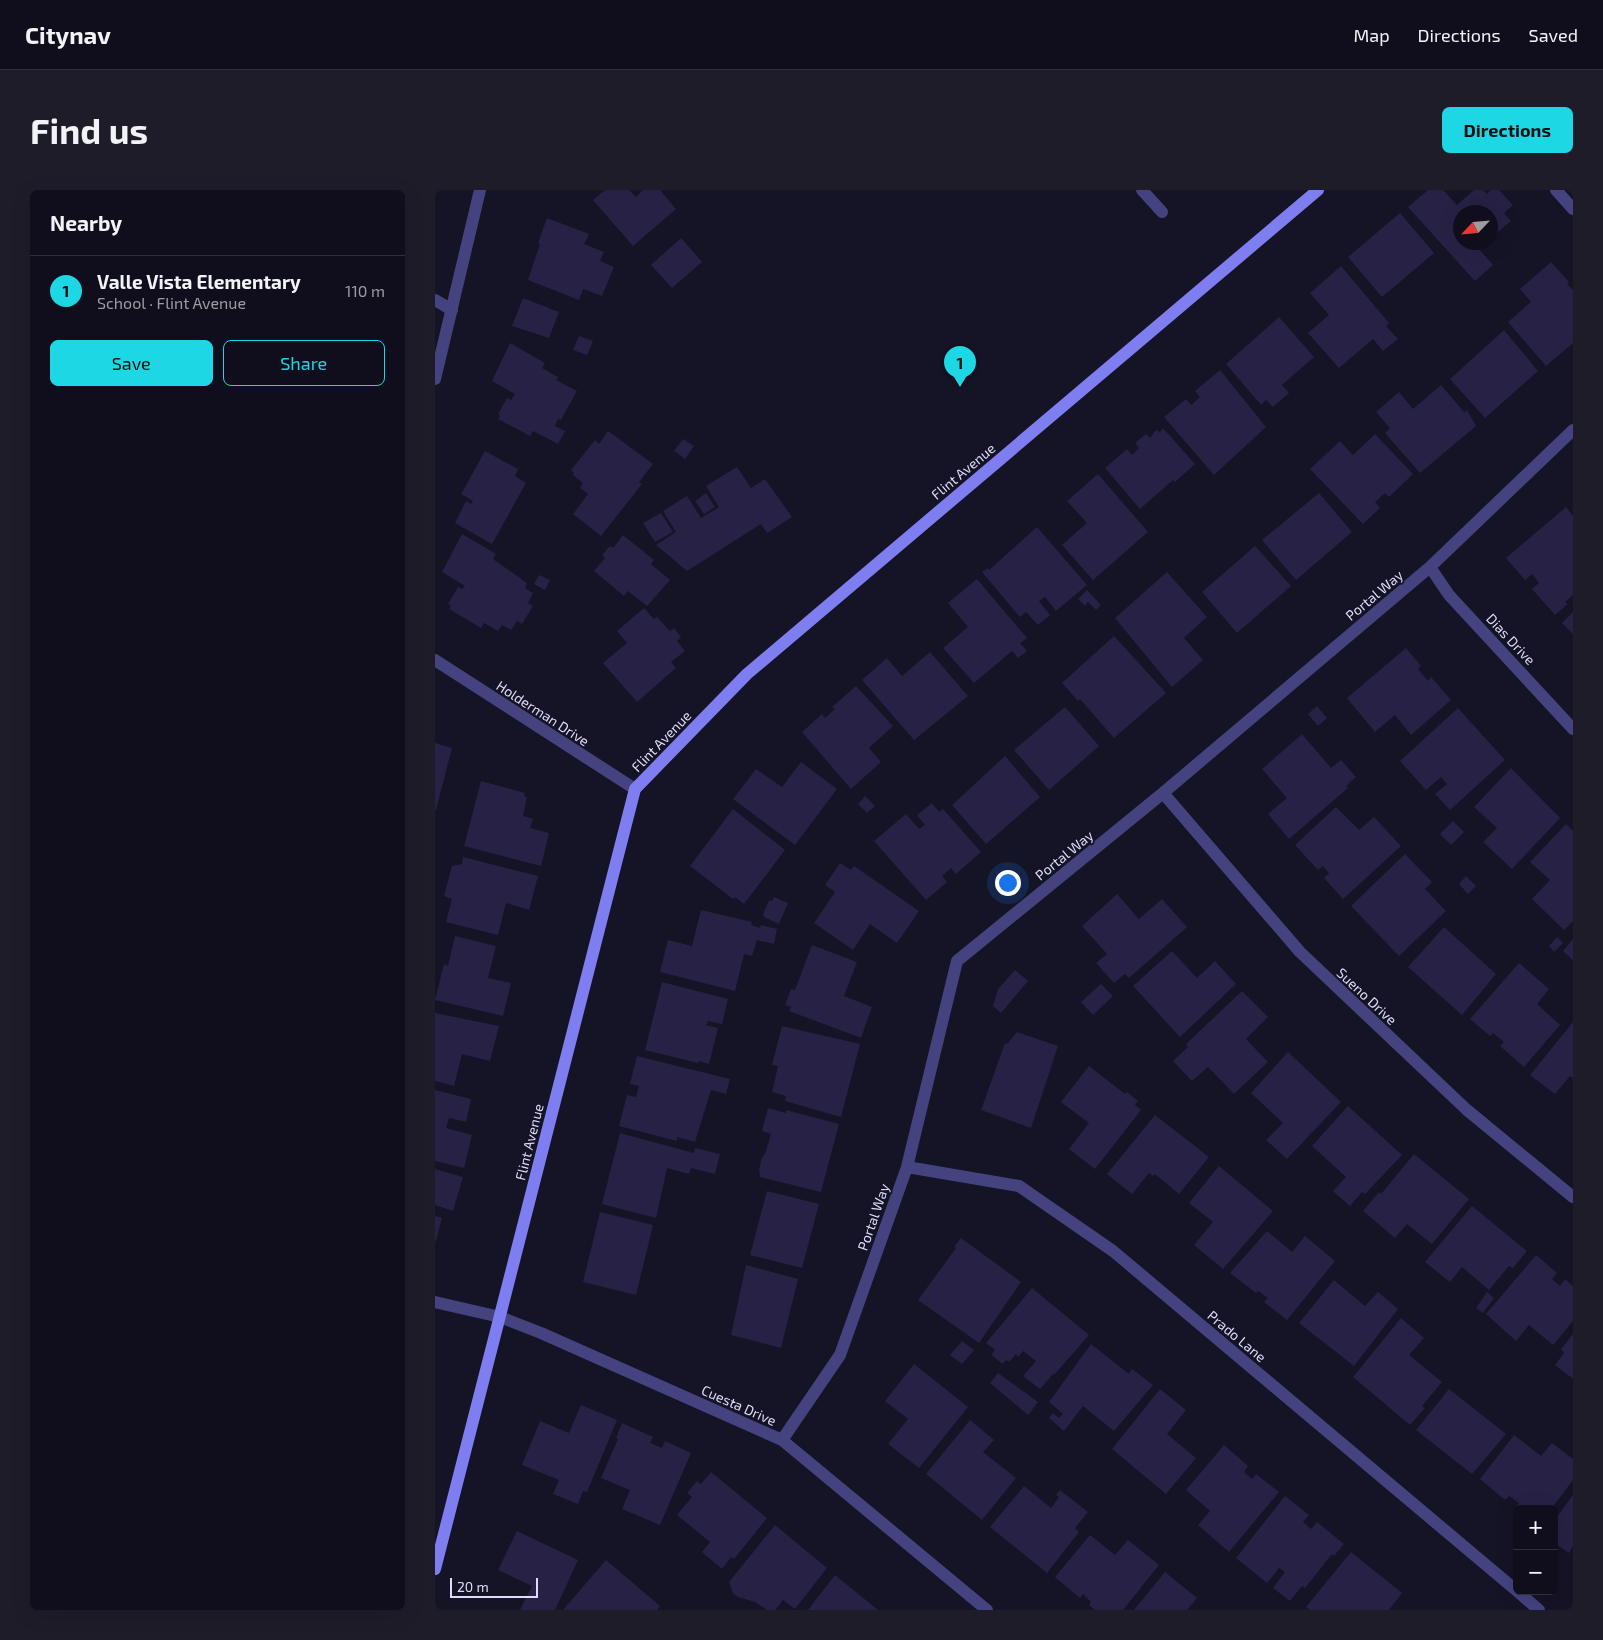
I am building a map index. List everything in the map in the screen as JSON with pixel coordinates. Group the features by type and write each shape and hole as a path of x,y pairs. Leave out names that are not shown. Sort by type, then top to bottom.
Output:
{"street":[{"path":"435,379 480,190"},
{"path":"1142,190 1162,212"},
{"name":"Flint Avenue","path":"435,1569 635,790 747,674 1318,190"},
{"path":"1556,190 1573,209"},
{"path":"435,300 451,310"},
{"name":"Portal Way","path":"782,1440 840,1354 907,1167 957,961 1163,793 1430,567 1573,430"},
{"name":"Dias Drive","path":"1430,567 1449,595 1573,729"},
{"name":"Holderman Drive","path":"435,660 635,790"},
{"name":"Sueno Drive","path":"1163,793 1300,952 1467,1110 1573,1197"},
{"name":"Prado Lane","path":"907,1167 1019,1186 1105,1245 1513,1588"},
{"name":"Cuesta Drive","path":"435,1302 500,1317 782,1440 987,1610"},
{"name":"Prado Lane","path":"1522,1595 1539,1610"}],"building":[{"path":"605,190 629,190 636,197 643,190 660,190 676,209 633,246 593,200"},
{"path":"1428,190 1443,190 1457,205 1453,205 1453,250 1480,250 1493,265 1475,281 1408,207"},
{"path":"1474,190 1483,190 1487,194 1491,190 1499,190 1513,205 1504,213 1511,221 1498,232 1498,205 1457,205"},
{"path":"1400,213 1434,253 1382,297 1348,257"},
{"path":"547,218 589,234 584,244 604,252 600,261 614,267 602,296 583,289 579,300 528,280"},
{"path":"681,238 702,262 672,288 651,265"},
{"path":"1551,262 1569,282 1567,284 1573,290 1573,343 1546,366 1508,322 1531,302 1520,289"},
{"path":"1341,266 1389,323 1386,326 1398,339 1383,351 1373,339 1339,368 1308,333 1329,315 1310,293"},
{"path":"523,298 559,312 549,338 512,326"},
{"path":"1279,317 1314,357 1282,385 1289,393 1273,407 1266,400 1261,405 1226,364"},
{"path":"1504,330 1538,371 1485,418 1450,379"},
{"path":"579,336 593,341 587,355 573,350"},
{"path":"510,343 545,363 542,368 558,377 556,380 577,391 561,420 558,419 555,426 565,431 558,444 533,431 530,436 498,419 500,416 498,414 507,398 511,400 515,394 492,381"},
{"path":"1220,370 1266,427 1214,475 1164,417 1186,399 1191,405 1200,397 1195,391"},
{"path":"1441,385 1464,412 1467,410 1476,426 1420,473 1385,433 1390,428 1376,412 1399,392 1413,409"},
{"path":"1163,428 1195,464 1175,482 1173,480 1140,509 1105,468 1127,449 1132,455 1139,448 1135,443 1146,434 1150,438 1156,430 1160,432"},
{"path":"608,431 653,464 639,482 642,484 601,536 573,514 588,494 580,488 583,483 573,475 574,473 571,470 595,440 599,444"},
{"path":"1375,434 1413,474 1389,497 1385,493 1375,502 1380,508 1363,524 1310,469 1340,441 1353,455"},
{"path":"683,439 694,446 685,459 674,451"},
{"path":"485,451 518,469 515,476 526,483 492,544 455,523 466,501 471,504 473,501 461,494"},
{"path":"737,467 751,488 765,479 792,517 767,533 761,524 687,571 656,545 676,532 663,511 687,496 701,518 719,507 706,486"},
{"path":"1098,474 1148,532 1093,580 1062,545 1087,523 1067,501"},
{"path":"706,493 715,507 704,514 695,501"},
{"path":"1319,493 1352,532 1296,580 1262,540"},
{"path":"1566,507 1573,516 1573,595 1565,602 1568,604 1555,615 1532,589 1539,583 1532,574 1525,580 1506,558"},
{"path":"661,513 673,532 655,542 643,523"},
{"path":"1037,527 1087,585 1056,611 1045,597 1039,601 1050,615 1038,625 1026,612 1020,617 982,572 988,568 989,570"},
{"path":"462,534 496,554 493,559 527,583 525,588 533,593 528,603 533,606 522,624 517,621 511,630 502,625 498,631 484,623 481,628 449,609 451,606 448,604 458,587 462,589 465,586 442,572"},
{"path":"623,535 654,560 651,564 670,580 647,606 628,591 624,596 594,571 605,558 602,555 610,546 613,548"},
{"path":"1255,546 1291,586 1237,633 1202,592"},
{"path":"1167,572 1207,617 1184,638 1203,660 1172,687 1115,618"},
{"path":"539,575 550,580 545,590 534,584"},
{"path":"977,579 1027,638 1020,643 1027,651 1018,658 1012,651 974,683 943,648 968,627 948,603"},
{"path":"1087,590 1101,605 1096,610 1088,602 1085,606 1078,599"},
{"path":"644,608 654,619 657,617 670,631 674,628 681,637 677,641 685,651 671,662 676,668 637,702 603,663 627,643 617,631"},
{"path":"1573,612 1573,634 1562,623"},
{"path":"1114,636 1166,693 1114,738 1080,699 1078,701 1062,683"},
{"path":"1406,648 1421,666 1418,669 1428,681 1431,677 1451,700 1411,735 1395,715 1375,732 1347,698"},
{"path":"930,652 968,696 914,740 862,680 887,658 902,676"},
{"path":"856,686 893,726 869,748 881,762 851,789 802,732 822,714 825,718 835,709 832,707"},
{"path":"1317,706 1327,718 1318,726 1308,714"},
{"path":"1065,707 1099,746 1049,790 1014,750"},
{"path":"1458,708 1505,760 1450,810 1435,794 1447,784 1441,777 1426,790 1400,761"},
{"path":"1302,734 1331,768 1341,760 1356,777 1346,786 1348,788 1289,839 1268,814 1287,798 1262,769"},
{"path":"435,743 452,748 436,810 435,810"},
{"path":"1005,756 1040,797 986,844 952,805"},
{"path":"801,762 837,789 795,845 733,799 756,769 782,787"},
{"path":"1511,768 1560,818 1512,869 1483,842 1497,828 1474,807"},
{"path":"481,781 525,793 524,796 527,797 523,816 533,819 530,828 549,833 541,866 464,846"},
{"path":"865,796 875,806 867,813 858,804"},
{"path":"932,803 939,812 943,809 981,852 956,874 951,868 942,876 947,882 926,900 874,841 906,814 919,829 925,825 917,815"},
{"path":"1336,807 1359,830 1374,817 1401,846 1343,899 1324,878 1329,873 1323,866 1318,870 1295,845"},
{"path":"733,809 785,850 744,904 735,897 733,899 690,866"},
{"path":"1453,821 1464,832 1451,845 1440,834"},
{"path":"1566,824 1573,831 1573,921 1564,930 1532,899 1550,880 1530,862"},
{"path":"1405,854 1432,882 1425,889 1446,911 1399,956 1351,906"},
{"path":"463,857 538,876 529,910 506,903 498,935 446,922 452,899 444,896 452,866 462,864"},
{"path":"840,863 851,870 854,866 919,911 897,943 870,924 853,950 814,923 835,892 825,885"},
{"path":"1466,876 1476,886 1468,894 1459,884"},
{"path":"1117,894 1139,919 1162,899 1187,927 1129,978 1125,974 1114,983 1096,963 1107,954 1082,926"},
{"path":"774,897 788,903 779,924 764,917 763,914 769,900 772,901"},
{"path":"701,910 752,922 751,925 760,928 761,925 777,929 774,944 757,940 752,956 744,954 735,991 660,972 668,940 692,946"},
{"path":"1444,927 1496,974 1462,1015 1408,967"},
{"path":"455,936 496,946 488,978 511,983 503,1016 435,1000 444,964 448,966"},
{"path":"1557,937 1563,943 1554,952 1549,946"},
{"path":"1573,939 1573,960 1563,951"},
{"path":"812,945 857,962 844,996 872,1007 861,1038 789,1011 791,1007 785,1005 791,989 795,990"},
{"path":"1172,951 1197,978 1215,961 1236,984 1180,1037 1133,986"},
{"path":"1519,963 1549,989 1537,1004 1560,1025 1524,1067 1500,1046 1504,1042 1493,1033 1490,1036 1470,1019"},
{"path":"1015,970 1028,981 1001,1013 993,1006 998,989"},
{"path":"662,982 728,999 722,1024 708,1021 706,1025 718,1028 709,1064 645,1050"},
{"path":"1101,984 1113,996 1093,1015 1081,1002"},
{"path":"1242,991 1268,1017 1246,1039 1268,1062 1234,1094 1208,1067 1192,1081 1173,1061 1188,1047 1186,1044"},
{"path":"435,1013 499,1026 490,1061 462,1054 454,1086 435,1081"},
{"path":"1573,1022 1573,1078 1570,1076 1555,1094 1530,1075"},
{"path":"782,1026 860,1044 841,1117 785,1101 786,1096 772,1092 778,1066 772,1065"},
{"path":"1017,1032 1058,1046 1031,1128 981,1110 1005,1043 1007,1044"},
{"path":"1288,1052 1341,1102 1287,1159 1266,1140 1283,1123 1251,1093"},
{"path":"637,1056 730,1079 726,1094 711,1090 695,1142 677,1137 677,1141 619,1126 627,1095 636,1097 639,1086 630,1084"},
{"path":"1089,1066 1125,1094 1127,1092 1138,1101 1135,1105 1141,1110 1095,1169 1069,1149 1089,1123 1061,1102"},
{"path":"435,1090 471,1099 466,1122 449,1118 446,1128 472,1135 464,1168 435,1161"},
{"path":"1348,1106 1402,1155 1365,1194 1362,1192 1350,1206 1333,1191 1346,1177 1312,1146"},
{"path":"768,1108 786,1113 786,1110 839,1124 821,1192 760,1177 759,1170 762,1157 765,1154 771,1134 762,1131"},
{"path":"1155,1115 1209,1157 1179,1194 1155,1174 1153,1176 1149,1173 1132,1194 1107,1174"},
{"path":"620,1133 694,1153 695,1148 720,1154 715,1174 691,1168 689,1174 667,1168 656,1218 602,1204"},
{"path":"1414,1154 1469,1199 1432,1244 1407,1224 1395,1238 1363,1211 1379,1192 1381,1194"},
{"path":"1219,1166 1273,1211 1223,1269 1194,1245 1213,1222 1189,1203"},
{"path":"435,1169 463,1177 453,1211 435,1205"},
{"path":"767,1191 819,1204 802,1268 750,1255"},
{"path":"1472,1206 1527,1251 1513,1268 1509,1266 1489,1290 1462,1267 1450,1282 1425,1262"},
{"path":"600,1212 653,1225 636,1295 583,1282"},
{"path":"435,1216 442,1218 436,1241 435,1241"},
{"path":"1267,1231 1292,1252 1305,1236 1335,1261 1287,1320 1264,1302 1268,1298 1258,1291 1256,1293 1230,1273"},
{"path":"961,1238 1021,1282 979,1343 918,1300 956,1248 954,1247"},
{"path":"1536,1255 1557,1273 1552,1279 1560,1286 1565,1279 1573,1286 1573,1321 1553,1345 1529,1325 1516,1341 1486,1314"},
{"path":"746,1265 798,1279 781,1348 731,1335"},
{"path":"1334,1280 1365,1306 1378,1292 1398,1309 1354,1366 1299,1323"},
{"path":"1032,1288 1089,1335 1040,1389 1023,1376 1036,1361 1023,1351 1018,1357 1016,1354 1009,1362 1006,1360 1003,1364 991,1355 995,1350 986,1343"},
{"path":"1487,1292 1494,1298 1483,1313 1476,1308"},
{"path":"1401,1318 1424,1338 1409,1355 1442,1382 1422,1406 1425,1408 1410,1425 1353,1377"},
{"path":"1573,1334 1573,1379 1555,1365 1564,1353 1561,1349"},
{"path":"962,1341 974,1350 962,1364 950,1355"},
{"path":"1091,1344 1129,1374 1132,1369 1153,1385 1114,1431 1083,1406 1064,1431 1049,1418 1053,1413 1059,1418 1063,1414 1049,1402"},
{"path":"914,1364 968,1407 919,1468 888,1444 908,1419 885,1401"},
{"path":"998,1373 1038,1402 1028,1415 990,1383"},
{"path":"1160,1389 1186,1410 1167,1434 1196,1458 1166,1494 1112,1449"},
{"path":"1449,1389 1506,1434 1472,1474 1416,1430"},
{"path":"581,1405 617,1420 587,1492 583,1491 578,1504 553,1494 559,1480 522,1465 540,1421 569,1433"},
{"path":"970,1420 994,1440 983,1452 1016,1478 982,1520 926,1474"},
{"path":"622,1423 653,1437 650,1443 662,1448 665,1441 691,1453 660,1525 622,1509 630,1490 601,1478 618,1439 616,1438"},
{"path":"1514,1435 1541,1456 1552,1443 1573,1459 1573,1480 1554,1505 1518,1505 1519,1503 1509,1496 1505,1500 1480,1479"},
{"path":"1224,1445 1248,1466 1244,1472 1252,1479 1256,1474 1279,1492 1229,1552 1198,1525 1210,1511 1186,1490"},
{"path":"711,1472 767,1518 734,1559 731,1557 722,1569 702,1552 710,1542 677,1515 692,1497 687,1493 697,1481 701,1484"},
{"path":"1024,1486 1051,1508 1059,1497 1056,1495 1060,1490 1088,1512 1075,1528 1079,1532 1047,1573 990,1527"},
{"path":"1573,1495 1573,1546 1569,1553 1558,1546 1558,1516"},
{"path":"1285,1496 1309,1515 1303,1522 1311,1529 1317,1522 1344,1544 1334,1556 1332,1554 1305,1588 1302,1586 1290,1601 1273,1588 1285,1572 1279,1568 1267,1583 1236,1558"},
{"path":"775,1525 827,1568 795,1609 783,1600 775,1610 767,1610 755,1602 738,1597 733,1593 729,1582"},
{"path":"517,1531 578,1560 555,1610 520,1610 532,1586 498,1570"},
{"path":"1090,1535 1115,1555 1128,1540 1159,1565 1123,1610 1095,1610 1089,1605 1091,1602 1083,1594 1080,1598 1055,1577"},
{"path":"1351,1552 1402,1593 1389,1610 1310,1610 1306,1607"},
{"path":"606,1560 660,1606 657,1610 563,1610"},
{"path":"1165,1572 1197,1598 1187,1610 1134,1610"},
{"path":"835,1575 878,1610 808,1610"}],"place":[{"name":"Valle Vista Elementary","path":"960,387"}]}
